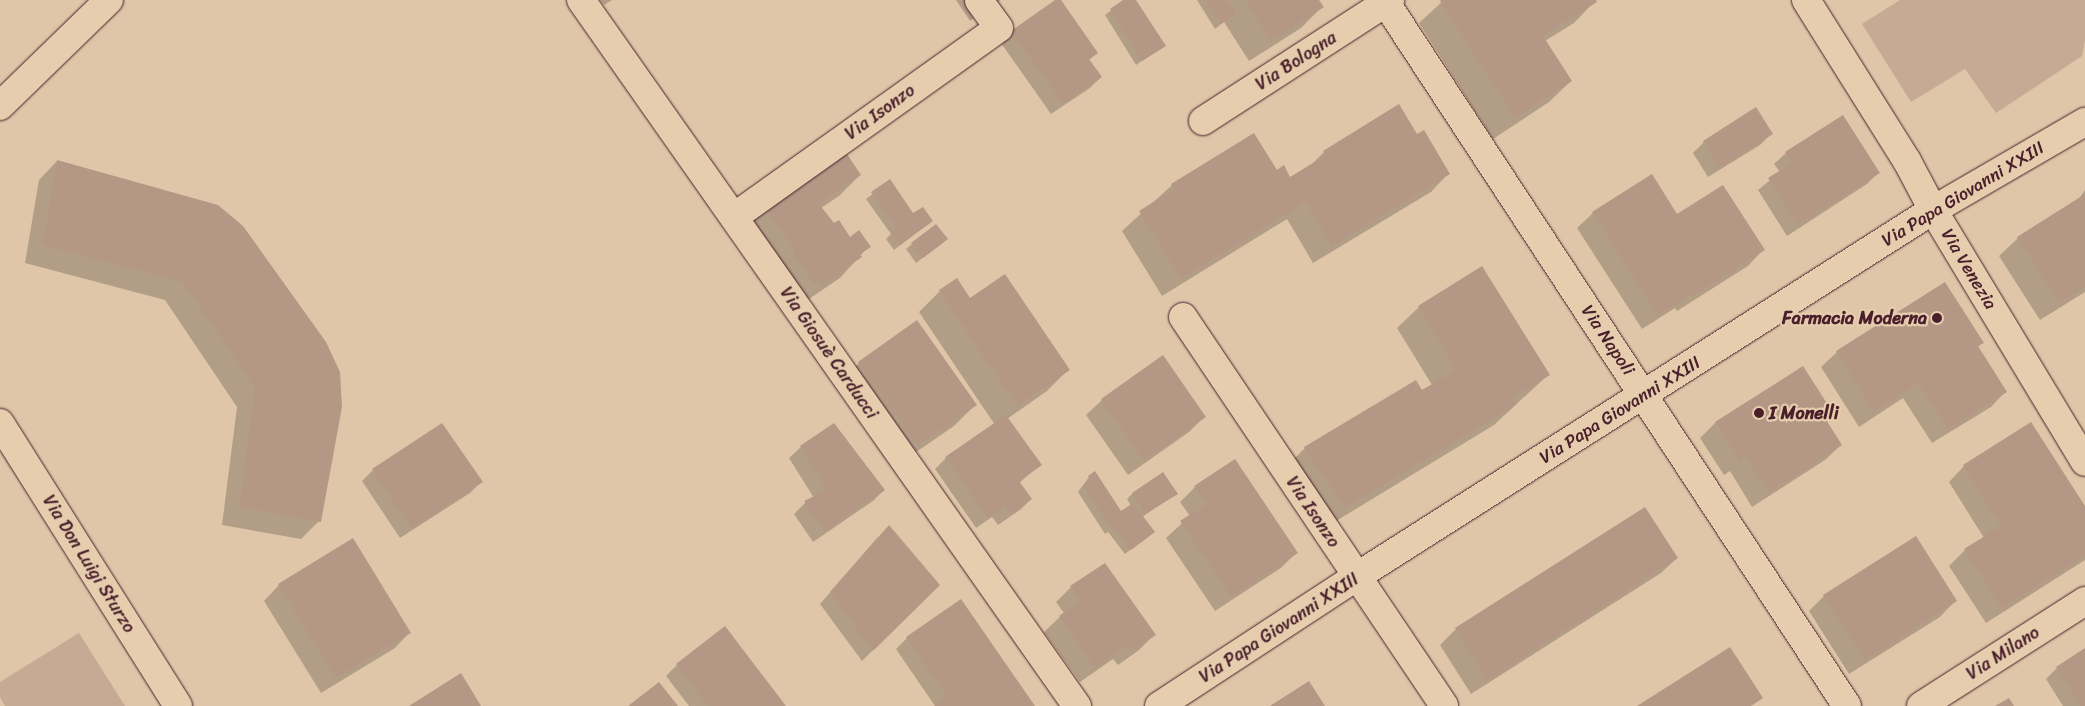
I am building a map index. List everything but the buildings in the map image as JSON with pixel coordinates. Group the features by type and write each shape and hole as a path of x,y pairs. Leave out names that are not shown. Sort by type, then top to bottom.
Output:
{"street":[{"path":"0,106 109,0"},
{"name":"Via Giosuè Carducci","path":"581,0 1077,706"},
{"name":"Via Isonzo","path":"734,217 999,28 979,0"},
{"name":"Via Venezia","path":"1806,0 1907,161 1933,210 2085,462"},
{"name":"Via Bologna","path":"1203,121 1386,1"},
{"name":"Via Napoli","path":"1386,1 1847,706"},
{"name":"Via Papa Giovanni XXIII","path":"1160,706 1356,577 1933,210 2085,122"},
{"name":"Via Isonzo","path":"1183,317 1444,706"},
{"name":"Via Don Luigi Sturzo","path":"0,422 178,706"},
{"name":"Via Milano","path":"1922,706 2085,601"}],"shaded area":[{"path":"1900,0 2085,0 2085,40 2082,56 1996,113 1965,69 1911,102 1862,24"},
{"path":"79,633 125,706 5,706 0,697 0,682"}],"place":[{"name":"Farmacia Moderna","path":"1937,318"},
{"name":"I Monelli","path":"1759,413"}]}
